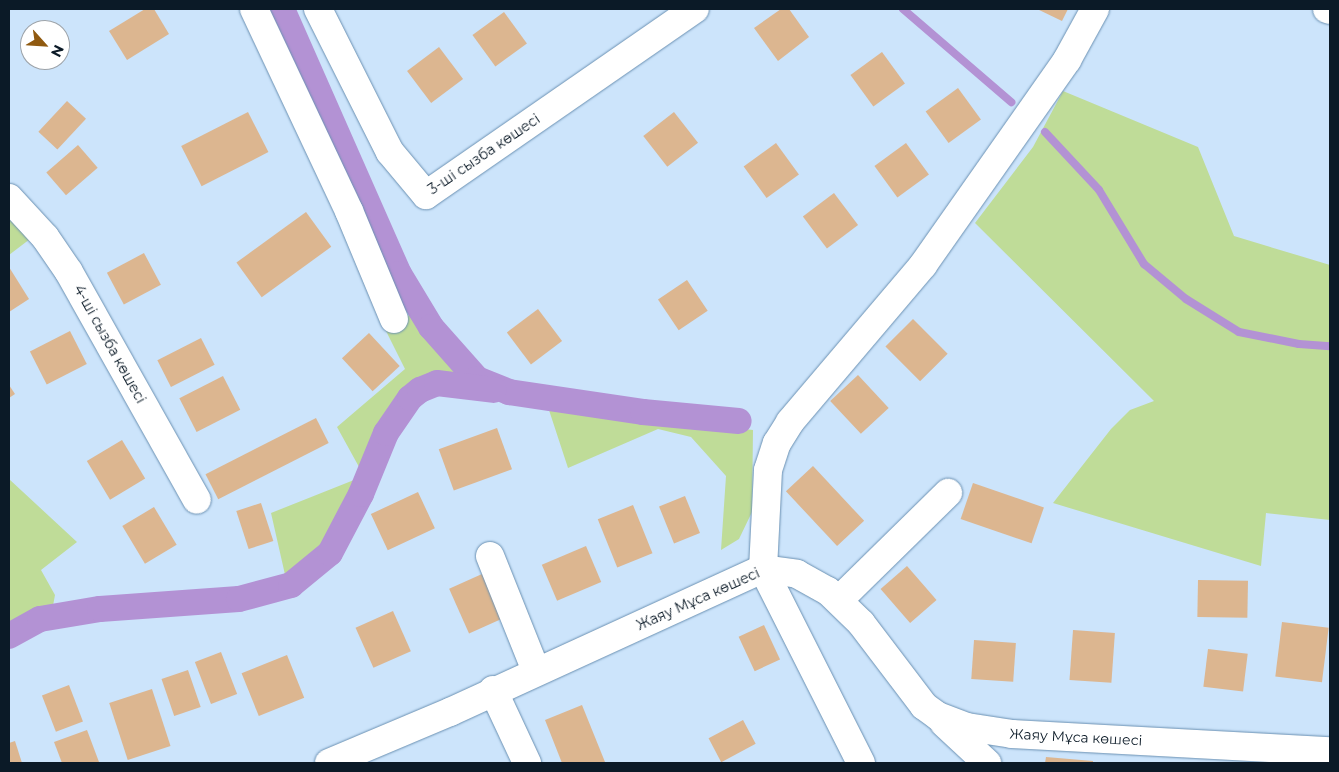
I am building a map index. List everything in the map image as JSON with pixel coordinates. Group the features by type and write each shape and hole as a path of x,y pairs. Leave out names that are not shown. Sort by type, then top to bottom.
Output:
{"street":[{"path":"254,9 349,211 394,319"},
{"name":"3-ші сызба көшесі","path":"318,9 390,152 426,195 695,9"},
{"path":"861,763 763,569 764,496 777,444 790,422 923,265 1067,60 1095,9"},
{"name":"4-ші сызба көшесі","path":"9,198 45,238 69,272 197,500"},
{"path":"839,600 948,493"},
{"path":"490,556 536,671"},
{"name":"Жаяу Мұса көшесі","path":"329,763 763,569 797,574 839,600 861,623 911,693 938,716 967,727 1012,734 1330,751"},
{"path":"494,690 527,763"},
{"path":"938,716 988,763"}],"green space":[{"path":"1063,91 1198,147 1234,236 1330,265 1330,520 1266,513 1261,566 1053,503 1111,429 1130,410 1154,401 975,223 1033,147"},
{"path":"9,219 30,239 9,255"},
{"path":"411,314 452,362 460,380 433,378 411,391 377,442 365,476 332,540 310,565 286,579 271,513 364,476 337,427 405,369 385,329"},
{"path":"548,407 753,430 752,512 739,539 721,550 726,476 691,437 658,429 568,468"},
{"path":"9,479 77,542 41,570 55,595 49,627 9,645"}],"building":[{"path":"145,9 154,9 169,34 127,60 109,31"},
{"path":"781,9 789,9 809,37 778,61 754,28"},
{"path":"1037,9 1068,9 1062,21"},
{"path":"504,12 527,44 495,66 472,35"},
{"path":"439,47 463,79 431,103 407,71"},
{"path":"882,52 905,84 873,106 850,75"},
{"path":"958,88 981,120 949,143 926,112"},
{"path":"67,101 86,119 57,149 38,132"},
{"path":"248,112 268,152 202,186 181,146"},
{"path":"674,112 698,143 667,167 643,136"},
{"path":"776,143 799,175 767,198 744,167"},
{"path":"906,143 929,175 897,197 874,166"},
{"path":"78,145 98,168 66,195 46,173"},
{"path":"834,193 858,225 827,248 803,216"},
{"path":"306,212 331,247 262,297 236,263"},
{"path":"144,253 161,285 124,305 107,273"},
{"path":"9,267 29,299 9,312"},
{"path":"687,280 708,311 679,330 658,300"},
{"path":"538,309 562,341 531,364 507,332"},
{"path":"913,319 948,354 920,381 885,347"},
{"path":"70,331 87,364 47,384 30,351"},
{"path":"369,333 400,366 373,391 342,358"},
{"path":"201,338 215,365 171,387 157,360"},
{"path":"858,375 889,408 861,434 830,401"},
{"path":"223,376 240,410 197,432 179,398"},
{"path":"9,385 15,394 9,398"},
{"path":"316,418 329,443 218,499 206,474"},
{"path":"497,428 512,469 454,491 439,449"},
{"path":"122,440 145,479 110,500 87,461"},
{"path":"813,466 864,521 837,546 786,491"},
{"path":"973,483 1044,507 1032,543 961,519"},
{"path":"418,492 435,528 388,550 371,514"},
{"path":"685,496 700,533 674,544 659,506"},
{"path":"261,503 273,541 249,549 236,511"},
{"path":"633,505 652,553 617,567 598,519"},
{"path":"154,507 177,545 145,564 122,526"},
{"path":"586,546 601,582 557,601 542,565"},
{"path":"907,566 937,600 910,623 881,589"},
{"path":"482,574 502,619 469,633 449,589"},
{"path":"1198,580 1248,581 1247,618 1197,617"},
{"path":"393,611 411,651 373,668 356,628"},
{"path":"1282,622 1329,628 1322,682 1275,677"},
{"path":"764,625 780,659 755,671 739,637"},
{"path":"1073,630 1115,633 1111,683 1070,680"},
{"path":"974,640 1016,643 1013,682 971,679"},
{"path":"1208,649 1248,654 1243,692 1203,687"},
{"path":"221,652 237,694 211,704 195,662"},
{"path":"287,655 304,698 259,716 242,673"},
{"path":"188,670 201,707 174,716 162,679"},
{"path":"69,685 83,721 56,732 42,695"},
{"path":"152,689 171,746 128,760 109,703"},
{"path":"582,705 605,762 562,763 545,720"},
{"path":"743,720 756,744 721,762 709,738"},
{"path":"87,730 99,762 62,763 54,742"},
{"path":"15,741 22,763 9,763 9,743"},
{"path":"1046,757 1093,761 1093,763 1045,763"}],"waterway":[{"path":"282,9 399,274 431,327 477,379 509,392 643,412 739,421"},
{"path":"903,9 1011,102"},
{"path":"1045,132 1099,190 1144,264 1186,299 1239,332 1299,344 1330,346"},
{"path":"9,636 40,619 100,609 239,599 291,585 330,553 361,494 386,433 410,398 420,390 437,383 494,390"}]}
